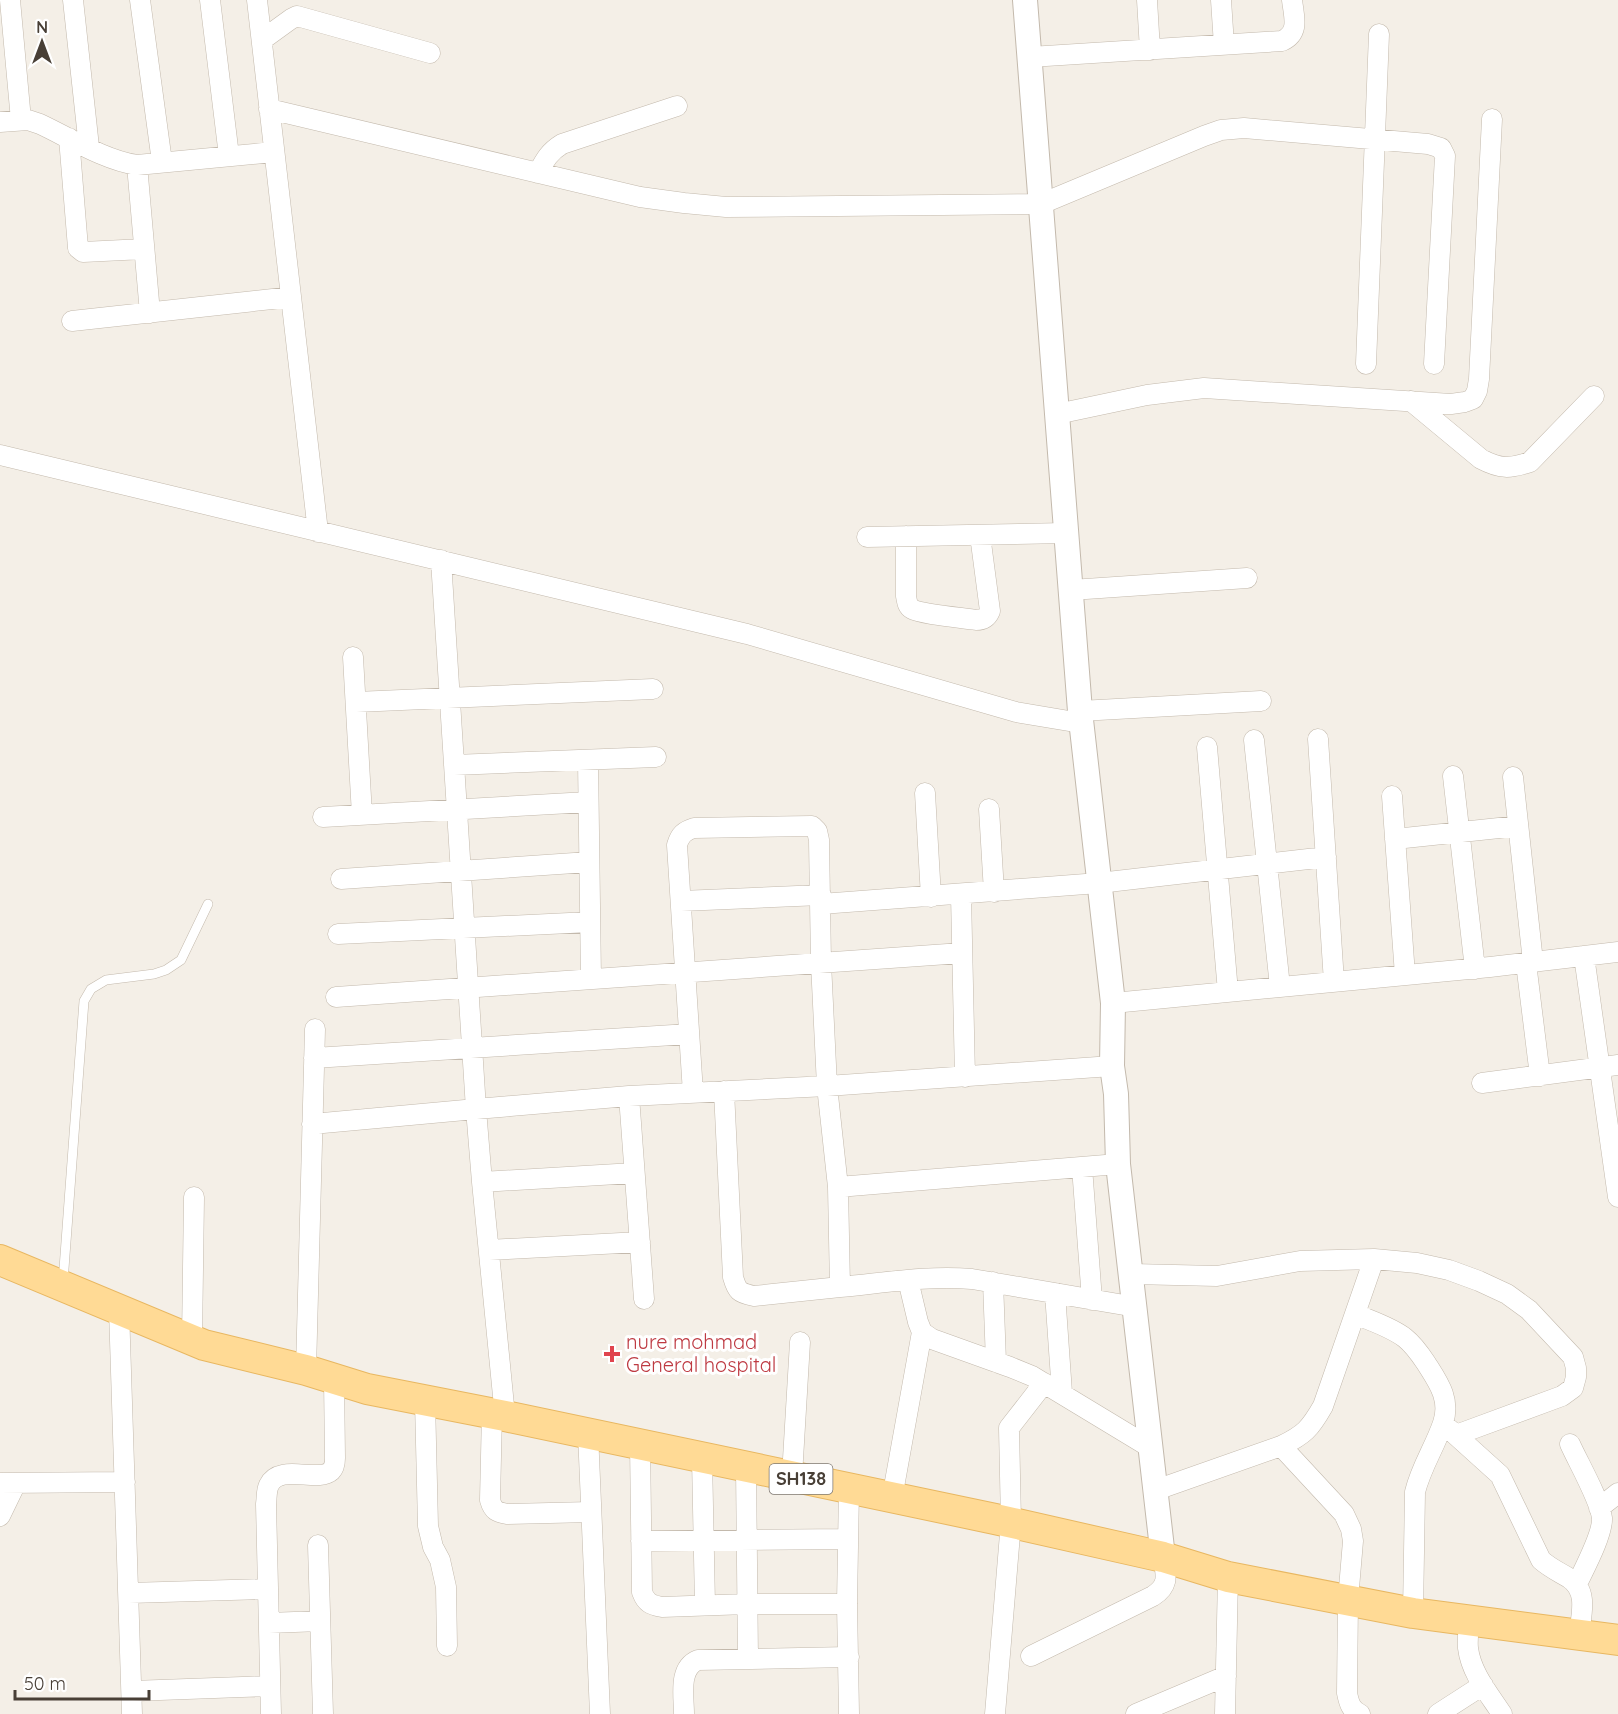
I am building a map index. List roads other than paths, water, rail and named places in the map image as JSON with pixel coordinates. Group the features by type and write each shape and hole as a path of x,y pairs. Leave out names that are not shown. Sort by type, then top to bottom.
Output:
{"main road":[{"name":"SH138","path":"0,1260 204,1345 306,1370 367,1389 499,1414 1011,1522 1163,1557 1228,1576 1413,1613 1618,1640"}],"street":[{"path":"10,0 21,120"},
{"path":"73,0 89,147"},
{"path":"140,0 162,162"},
{"path":"210,0 229,156"},
{"path":"257,0 318,532"},
{"path":"1025,0 1080,717 1113,1003 1112,1066 1116,1094 1118,1164 1166,1578 1163,1590 1153,1596 1031,1656"},
{"path":"1147,0 1150,50"},
{"path":"1221,0 1224,45"},
{"path":"1030,57 1282,41 1293,33 1292,0"},
{"path":"261,40 297,16 430,53"},
{"path":"1366,364 1378,34"},
{"path":"538,173 547,156 562,144 677,106"},
{"path":"269,109 640,197 726,207 1041,204 1221,130 1245,128 1428,144 1441,148 1445,156 1434,364"},
{"path":"0,122 28,120 125,163 138,165 274,152"},
{"path":"1057,414 1147,395 1204,388 1451,404 1473,399 1479,379 1492,120"},
{"path":"69,138 78,248 83,252 144,249"},
{"path":"138,165 150,313"},
{"path":"72,321 291,297"},
{"path":"1411,401 1481,459 1491,465 1505,468 1530,462 1594,396"},
{"path":"0,455 747,634 1016,712 1080,717 1261,700"},
{"path":"867,537 1066,533"},
{"path":"906,536 907,603 910,608 920,612 982,620 990,611 980,535"},
{"path":"441,560 476,1109 489,1250 499,1414 490,1500 492,1509 507,1514 591,1512"},
{"path":"1071,590 1247,578"},
{"path":"353,657 362,815"},
{"path":"356,702 653,689"},
{"path":"1318,739 1334,982"},
{"path":"1254,740 1280,987"},
{"path":"1207,747 1228,992"},
{"path":"454,765 656,757"},
{"path":"588,760 591,979"},
{"path":"1453,776 1475,969"},
{"path":"1513,777 1540,1076"},
{"path":"925,793 931,897"},
{"path":"1392,796 1406,975"},
{"path":"323,817 588,802"},
{"path":"989,809 994,892"},
{"path":"693,1093 677,845 680,837 685,831 694,828 812,826 817,831 819,840 821,963 827,1086 838,1187 840,1287"},
{"path":"1395,839 1518,826"},
{"path":"681,901 931,897 1099,883 1326,856"},
{"path":"341,879 589,862"},
{"path":"961,894 965,1077"},
{"path":"339,934 590,922"},
{"path":"1113,1003 1475,969 1618,952"},
{"path":"336,997 962,953"},
{"path":"1584,956 1609,1066 1618,1197"},
{"path":"306,1370 315,1029"},
{"path":"314,1058 689,1034"},
{"path":"312,1124 629,1096 827,1086 1112,1066"},
{"path":"1482,1083 1609,1066"},
{"path":"724,1091 733,1277 736,1287 742,1294 754,1296 951,1277 1136,1307"},
{"path":"629,1096 644,1299"},
{"path":"838,1187 1118,1164"},
{"path":"1082,1167 1092,1300"},
{"path":"482,1182 634,1173"},
{"path":"192,1340 194,1197"},
{"path":"489,1250 640,1242"},
{"path":"1132,1274 1217,1276 1300,1261 1374,1259 1418,1263 1449,1270 1507,1294 1529,1310 1573,1357 1576,1368 1573,1388 1562,1396 1450,1429 1419,1476 1415,1492 1413,1613"},
{"path":"1156,1490 1281,1446 1299,1437 1313,1424 1323,1406 1374,1259"},
{"path":"892,1498 922,1332 908,1280"},
{"path":"993,1282 996,1362"},
{"path":"1055,1293 1062,1393"},
{"path":"119,1309 132,1714"},
{"path":"1355,1314 1397,1332 1415,1347 1442,1387 1450,1429 1500,1475 1541,1560 1550,1569 1577,1584 1582,1594 1579,1635"},
{"path":"922,1332 932,1339 1021,1371 1062,1393 1151,1448"},
{"path":"792,1476 800,1342"},
{"path":"271,1714 266,1504 268,1486 273,1479 283,1475 331,1472 335,1458 334,1379"},
{"path":"995,1714 1011,1522 1010,1428 1044,1383"},
{"path":"425,1401 428,1527 433,1547 440,1560 446,1587 447,1646"},
{"path":"588,1434 600,1714"},
{"path":"640,1444 642,1592 645,1601 650,1605 662,1607 847,1604"},
{"path":"1570,1444 1602,1518 1600,1530 1577,1584"},
{"path":"1281,1446 1344,1514 1348,1522 1353,1541 1348,1600 1347,1693 1349,1704 1355,1713"},
{"path":"702,1458 705,1605"},
{"path":"746,1467 748,1659"},
{"path":"0,1516 8,1483 125,1482"},
{"path":"849,1489 847,1604 849,1714"},
{"path":"1599,1508 1618,1494"},
{"path":"641,1541 848,1539"},
{"path":"318,1545 323,1714"},
{"path":"1225,1714 1228,1576"},
{"path":"129,1593 268,1590"},
{"path":"1469,1620 1468,1647 1476,1676 1502,1714"},
{"path":"269,1623 320,1621"},
{"path":"684,1714 686,1671 692,1663 698,1660 849,1657"},
{"path":"1136,1714 1226,1676"},
{"path":"1438,1714 1483,1685"},
{"path":"132,1691 270,1686"}],"lane":[{"path":"63,1285 84,1001 91,989 106,980 154,974 166,970 181,960 208,904"}],"place":[{"name":"nure mohmad General hospital","path":"612,1354"}]}
